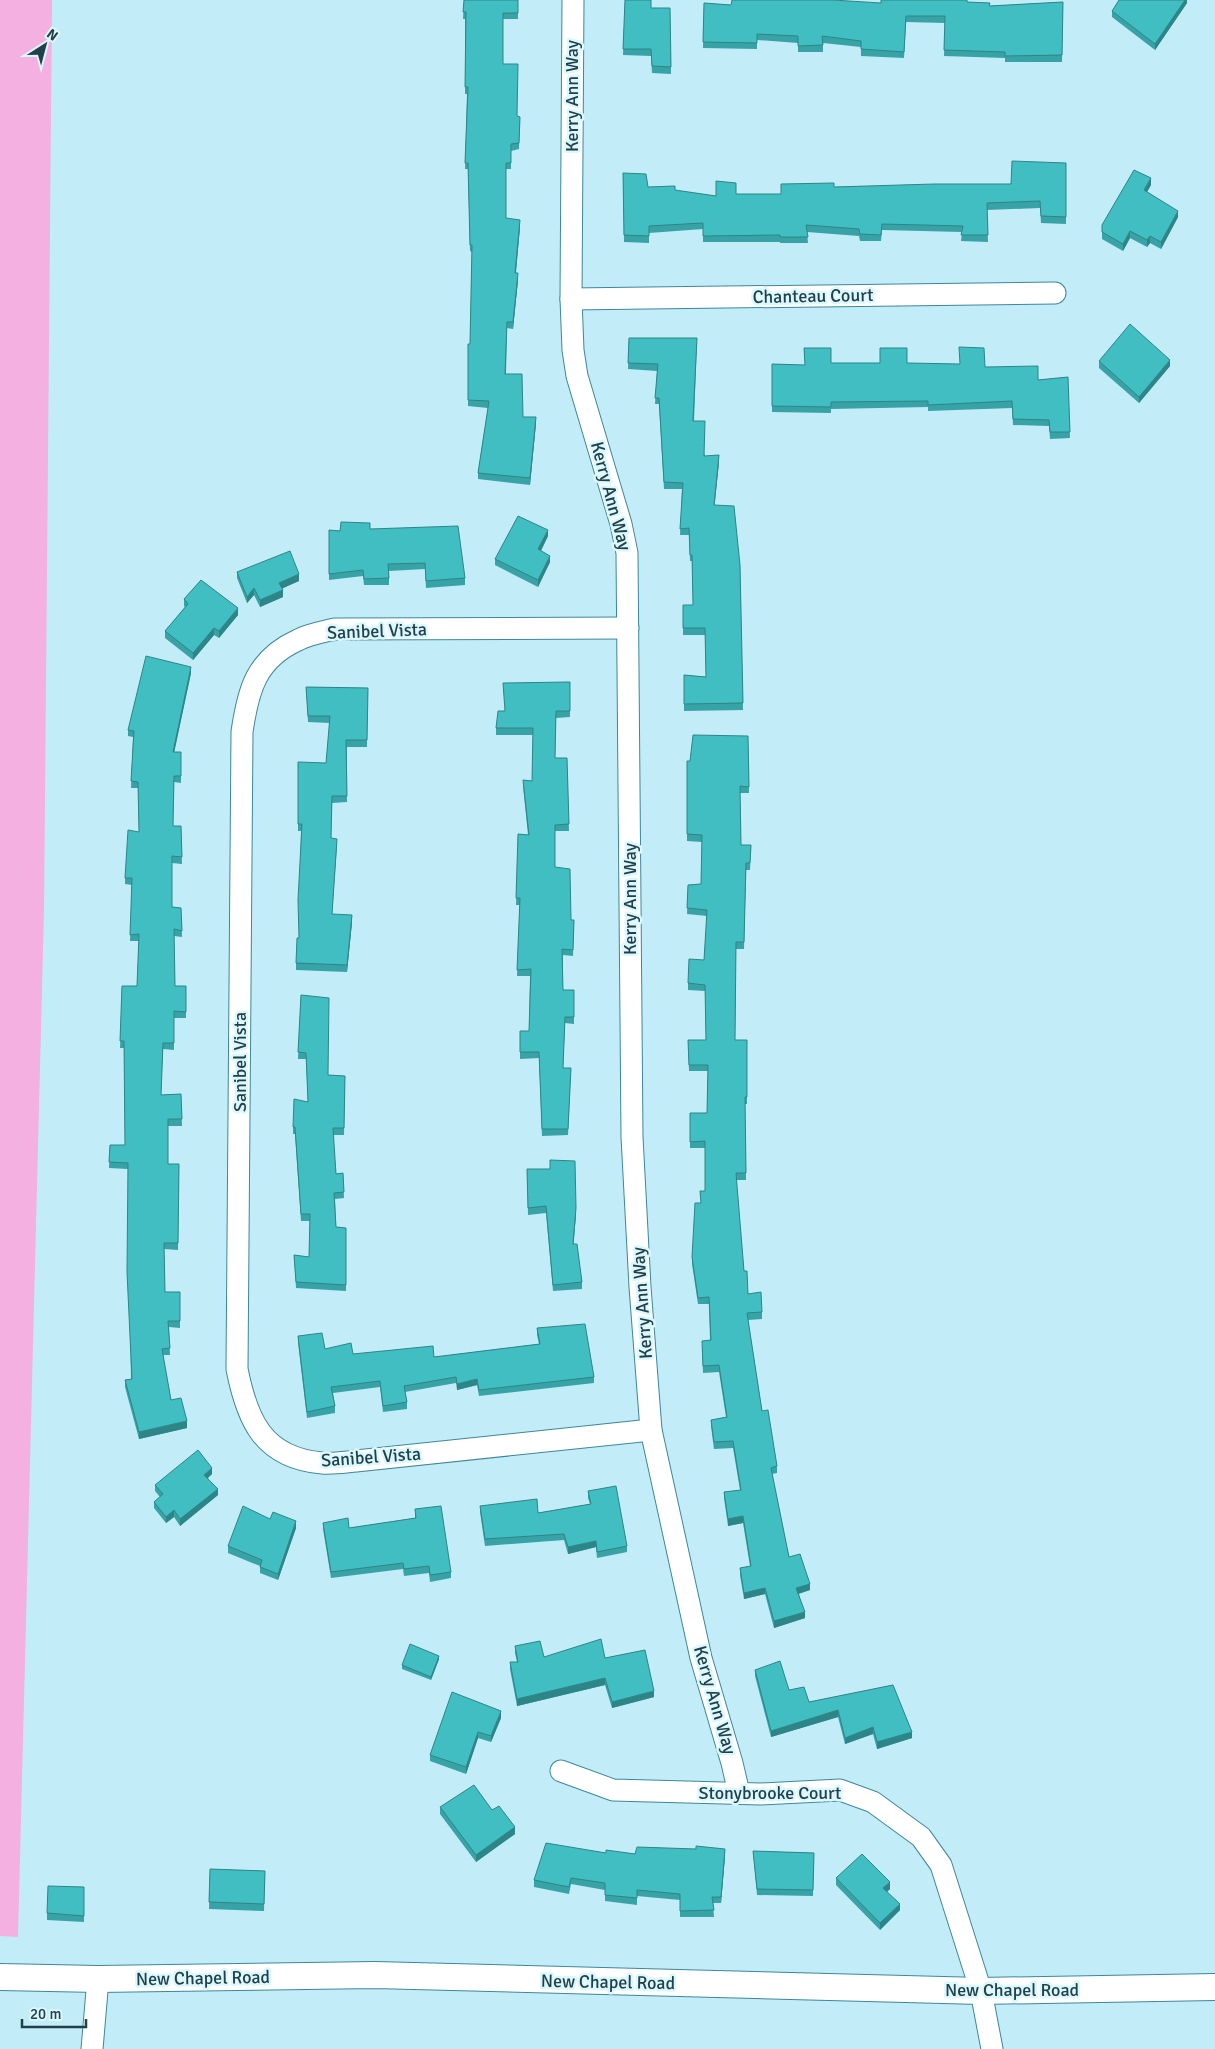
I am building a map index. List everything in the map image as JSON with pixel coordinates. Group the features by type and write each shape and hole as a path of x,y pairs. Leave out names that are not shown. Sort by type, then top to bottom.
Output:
{"street":[{"name":"Kerry Ann Way","path":"573,0 571,299 573,350 577,376 621,524 627,553 632,1136 640,1287 651,1430 701,1658 739,1793"},
{"name":"Chanteau Court","path":"571,299 1055,293"},
{"name":"Sanibel Vista","path":"628,628 336,629 298,639 274,654 255,677 246,705 242,732 237,1369 243,1399 254,1425 273,1445 297,1459 323,1463 651,1430"},
{"name":"Stonybrooke Court","path":"561,1771 613,1790 760,1794 840,1790 873,1802 921,1837 941,1864 982,1991 992,2049"},
{"name":"New Chapel Road","path":"0,1976 98,1979 376,1976 982,1991 1215,1987"},
{"path":"92,2049 98,1979"}],"shaded area":[{"path":"0,0 52,0 44,909 18,1937 0,1936"}],"building":[{"path":"464,0 518,0 518,13 503,13 503,64 518,64 517,116 520,117 519,143 511,144 511,163 506,163 506,218 520,220 515,273 518,273 513,322 507,322 505,374 522,374 523,417 536,417 530,478 478,473 489,401 468,400 472,245 470,245 468,163 465,163 468,87 465,87 466,12 463,12"},
{"path":"625,0 651,0 651,8 670,8 671,67 652,66 651,49 623,49"},
{"path":"732,0 833,0 881,3 881,0 967,0 967,2 990,3 989,6 1063,2 1062,55 1005,56 1005,52 944,50 945,16 906,16 904,52 861,49 861,41 822,36 823,45 798,46 798,36 757,34 757,43 703,42 704,3 731,5"},
{"path":"1119,0 1185,0 1155,44 1112,11"},
{"path":"1012,161 1066,163 1066,217 1041,216 1040,201 987,203 988,235 961,235 963,226 882,224 881,235 860,234 859,229 806,225 808,237 780,237 780,235 703,236 703,223 649,226 649,236 624,235 623,173 646,174 648,187 675,186 675,190 716,196 716,181 736,183 736,194 781,194 781,184 834,183 834,187 1011,184"},
{"path":"1134,170 1151,178 1144,190 1178,211 1161,242 1150,236 1147,240 1130,231 1123,244 1102,232 1102,225"},
{"path":"1130,324 1170,360 1139,397 1099,361"},
{"path":"629,338 697,338 693,421 705,421 704,456 719,455 714,505 734,506 740,565 743,703 684,704 684,675 706,677 705,628 683,628 683,605 693,605 692,555 690,555 689,528 680,529 683,483 664,482 659,398 655,398 658,364 628,363"},
{"path":"959,347 984,348 985,367 1038,366 1038,380 1068,377 1070,432 1050,432 1049,420 1013,419 1012,401 928,405 928,401 831,402 831,407 772,406 772,364 805,365 804,348 831,348 831,363 880,363 880,348 907,348 907,363 960,364"},
{"path":"518,516 548,530 538,549 550,556 538,580 495,559"},
{"path":"341,522 370,523 370,529 458,526 465,578 426,581 425,563 388,564 389,578 364,579 363,570 329,574 329,530 340,531"},
{"path":"290,551 299,574 279,583 283,590 260,600 254,588 247,597 237,572"},
{"path":"201,580 238,608 219,631 214,628 193,653 165,631 188,604 184,599"},
{"path":"146,656 191,667 173,752 181,752 181,776 174,776 173,826 181,826 182,857 172,856 172,907 181,908 182,931 174,929 175,986 186,986 186,1012 174,1011 174,1043 163,1043 161,1095 181,1094 182,1119 168,1119 168,1164 179,1164 178,1243 164,1243 165,1292 180,1292 180,1321 168,1321 170,1348 162,1349 171,1400 181,1398 187,1421 139,1432 125,1380 132,1379 127,1272 128,1163 109,1162 110,1145 125,1145 124,1041 120,1041 122,986 137,986 139,934 130,935 132,878 125,878 128,830 139,832 138,782 131,781 134,731 128,730"},
{"path":"570,682 570,711 556,711 555,758 567,758 569,824 555,825 555,867 570,869 571,920 574,920 573,950 562,949 563,990 574,990 574,1017 565,1017 563,1068 571,1068 568,1129 542,1129 539,1052 520,1052 520,1031 529,1031 531,969 517,970 520,898 516,898 518,834 529,835 523,780 532,781 533,728 496,728 498,711 505,711 503,683"},
{"path":"306,687 368,688 367,740 346,740 347,796 332,796 331,838 337,839 332,914 352,915 347,965 296,963 297,938 299,938 298,900 302,824 298,824 298,762 326,763 330,716 308,716"},
{"path":"693,735 748,736 749,787 740,786 741,845 751,845 750,863 746,863 744,942 736,942 735,1040 747,1040 747,1097 745,1097 746,1173 736,1173 744,1271 747,1271 748,1294 761,1292 762,1312 747,1313 762,1411 768,1410 777,1466 771,1468 789,1557 800,1554 810,1584 796,1588 805,1612 774,1621 765,1588 744,1593 740,1568 751,1566 743,1516 728,1519 724,1492 741,1490 733,1441 714,1442 711,1420 727,1417 719,1365 703,1366 702,1341 711,1340 709,1297 698,1298 692,1257 695,1203 701,1203 700,1191 705,1191 705,1141 690,1142 690,1113 707,1113 708,1065 689,1065 688,1040 706,1040 705,985 688,983 689,959 704,960 707,910 687,908 688,885 701,884 702,835 687,834 687,761 690,761"},
{"path":"301,995 329,998 328,1075 345,1076 344,1128 333,1128 336,1174 343,1173 344,1192 334,1193 336,1227 346,1228 346,1285 296,1282 294,1255 309,1257 310,1214 301,1214 295,1127 293,1127 294,1099 308,1102 306,1053 298,1052"},
{"path":"550,1160 575,1161 576,1208 573,1244 577,1244 582,1282 553,1285 546,1206 528,1208 527,1169 550,1169"},
{"path":"585,1324 594,1377 479,1390 477,1379 457,1384 456,1377 404,1386 407,1402 383,1406 380,1381 331,1387 335,1406 307,1412 298,1336 322,1333 325,1349 351,1343 353,1354 433,1346 434,1357 540,1344 537,1328"},
{"path":"198,1450 212,1468 204,1475 218,1489 180,1519 174,1510 166,1517 154,1502 163,1494 155,1485"},
{"path":"616,1486 627,1546 597,1552 596,1541 568,1547 564,1534 485,1539 480,1506 537,1499 538,1513 591,1504 588,1491"},
{"path":"243,1506 270,1519 273,1512 296,1521 278,1574 260,1567 262,1560 228,1546"},
{"path":"441,1506 451,1572 430,1575 429,1566 404,1569 403,1563 331,1572 323,1523 348,1518 349,1528 416,1518 415,1509"},
{"path":"601,1639 605,1658 645,1650 654,1691 612,1702 605,1678 517,1699 510,1662 518,1662 515,1646 540,1641 544,1657"},
{"path":"410,1644 439,1656 431,1677 402,1665"},
{"path":"780,1661 789,1690 804,1687 809,1702 893,1685 912,1732 877,1742 873,1727 845,1738 838,1710 771,1731 755,1670"},
{"path":"452,1692 501,1711 491,1736 478,1732 466,1767 430,1755"},
{"path":"474,1785 492,1810 499,1806 515,1827 476,1855 440,1807"},
{"path":"546,1843 606,1853 606,1850 635,1854 637,1847 696,1849 696,1846 725,1849 721,1897 712,1897 714,1910 680,1911 680,1894 637,1890 637,1898 605,1895 605,1883 571,1878 569,1887 534,1880"},
{"path":"753,1851 814,1853 813,1890 757,1889"},
{"path":"862,1854 890,1882 883,1888 900,1904 880,1923 836,1878"},
{"path":"210,1869 265,1871 264,1904 209,1902"},
{"path":"48,1886 84,1887 84,1916 47,1913"}]}
